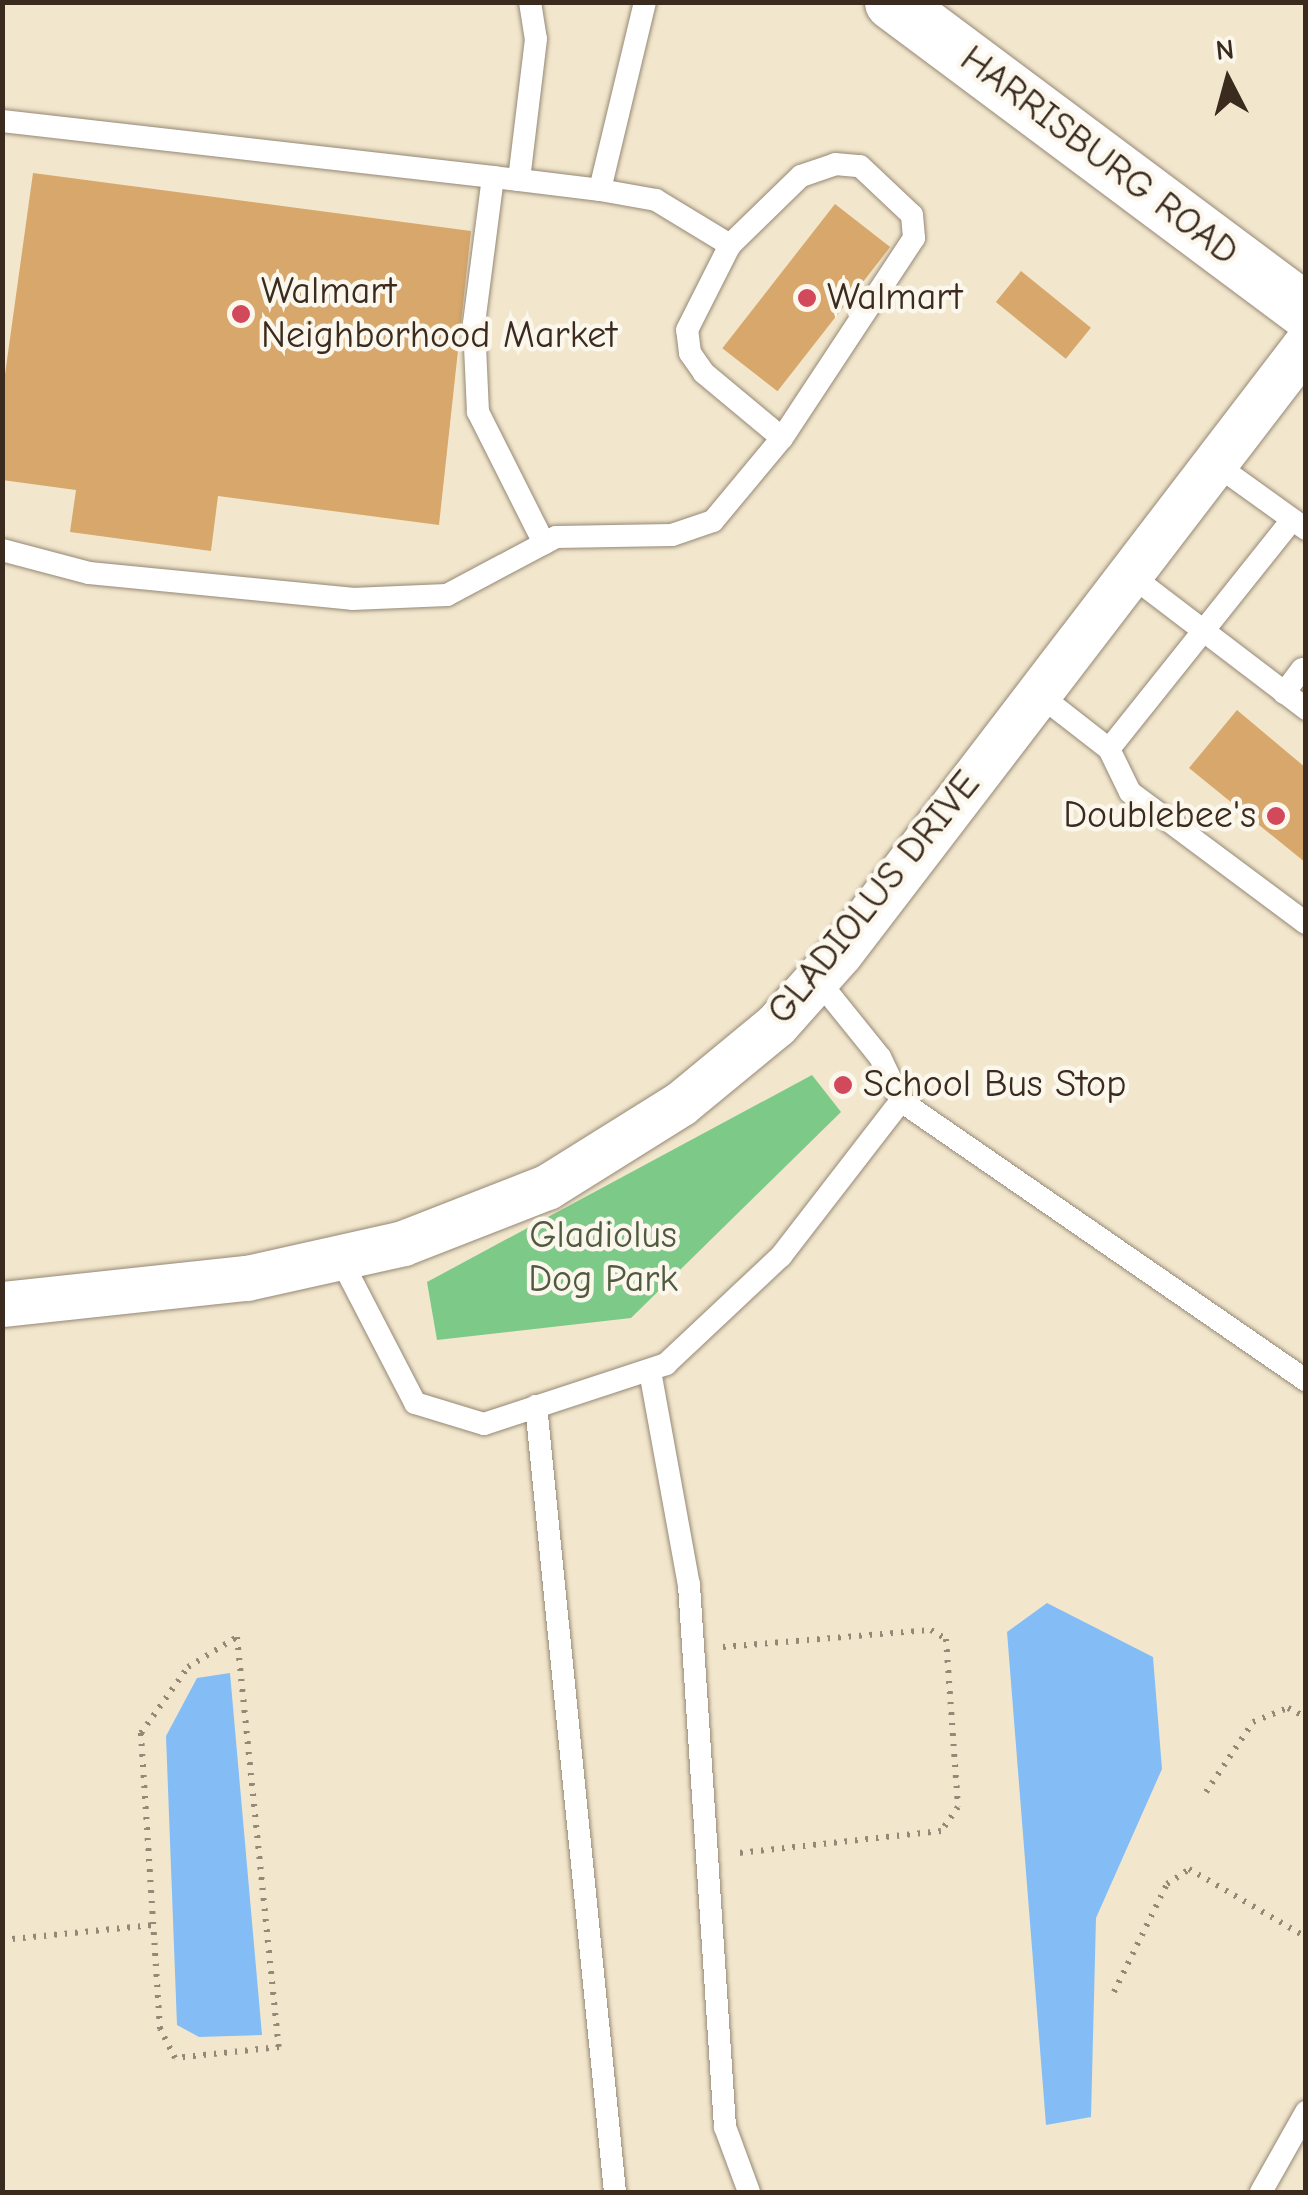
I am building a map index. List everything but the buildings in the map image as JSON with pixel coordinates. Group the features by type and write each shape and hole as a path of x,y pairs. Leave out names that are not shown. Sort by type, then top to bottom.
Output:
{"main road":[{"name":"HARRISBURG ROAD","path":"896,4 1306,312"}],"street":[{"name":"GLADIOLUS DRIVE","path":"2,1304 247,1278 341,1260 459,1225 602,1156 680,1104 776,1024 818,979 1306,344"}],"lane":[{"path":"519,180 536,39 530,2"},
{"path":"600,190 645,2"},
{"path":"2,121 600,190 656,200 730,246"},
{"path":"2,550 90,573 352,599 447,594 556,537 672,534 713,521 782,438 908,256 912,215 860,166 835,164 801,176 730,246 687,330 690,353 782,438"},
{"path":"492,177 474,324 478,412 544,543"},
{"path":"1109,750 1203,632 1299,525 1214,463"},
{"path":"1129,574 1306,709"},
{"path":"1284,693 1302,669"},
{"path":"1037,692 1109,750 1130,792 1306,923"},
{"path":"818,979 880,1057 902,1101 1306,1380"},
{"path":"341,1260 415,1404 484,1424 666,1364 781,1256 902,1101"},
{"path":"650,1371 689,1585 725,2127 749,2192"},
{"path":"536,1406 615,2192"},
{"path":"1261,2192 1306,2112"}],"path":[{"path":"693,1649 931,1630 946,1640 956,1770 958,1807 941,1831 707,1857"},
{"path":"238,1636 279,2047 175,2058 160,2029 153,1925 141,1734 188,1667 238,1636"},
{"path":"1206,1792 1253,1722 1288,1708 1306,1717"},
{"path":"1114,1992 1167,1884 1189,1870 1306,1937"},
{"path":"2,1940 153,1925"}],"green space":[{"name":"Gladiolus Dog Park","path":"812,1075 841,1112 631,1318 437,1340 427,1282"}],"water":[{"path":"1047,1603 1153,1657 1162,1769 1096,1918 1091,2117 1046,2125 1007,1632"},
{"path":"230,1673 262,2035 199,2037 177,2025 166,1736 197,1678"}],"place":[{"name":"Walmart","path":"807,298"},
{"name":"Walmart Neighborhood Market","path":"241,314"},
{"name":"Doublebee's","path":"1276,816"},
{"name":"School Bus Stop","path":"843,1085"}]}
